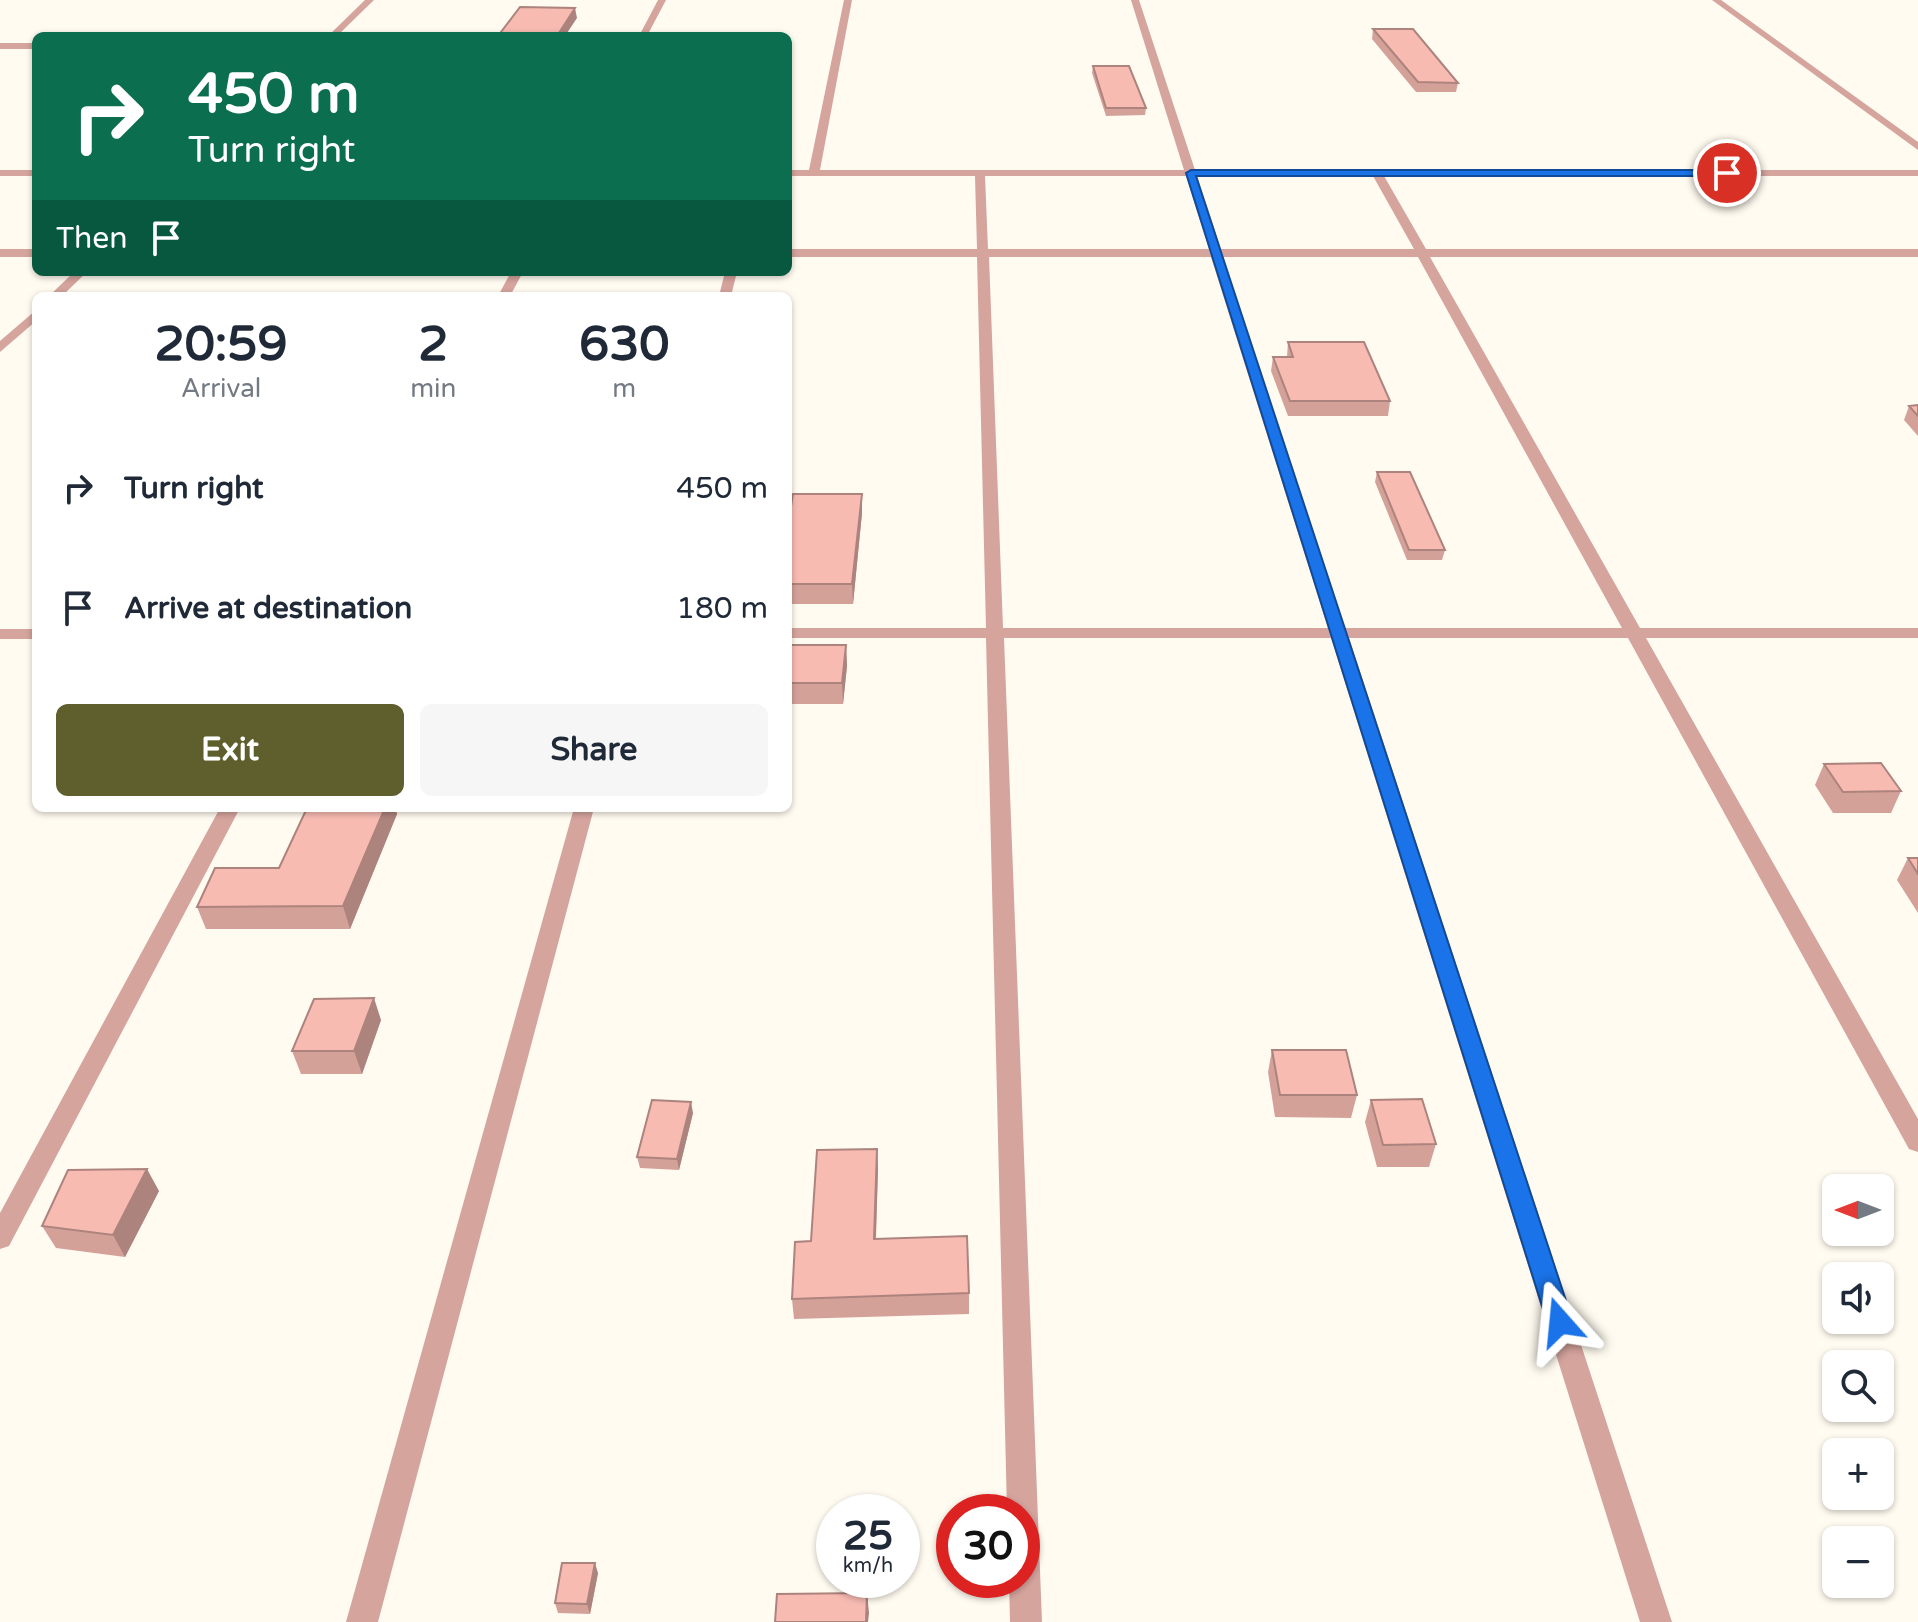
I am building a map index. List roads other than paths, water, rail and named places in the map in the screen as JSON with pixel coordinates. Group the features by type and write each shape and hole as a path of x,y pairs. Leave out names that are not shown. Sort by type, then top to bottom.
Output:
{"street":[{"path":"336,32 370,0"},
{"path":"645,32 662,0"},
{"path":"814,173 848,0"},
{"path":"1135,0 1656,1622"},
{"path":"1716,0 1918,147"},
{"path":"0,46 32,46"},
{"path":"0,173 32,173"},
{"path":"792,173 1918,173"},
{"path":"980,173 1026,1622"},
{"path":"1377,173 1918,1142"},
{"path":"0,253 32,253"},
{"path":"792,253 1918,253"},
{"path":"59,292 77,276"},
{"path":"0,348 32,318"},
{"path":"792,633 1918,633"},
{"path":"3,637 32,634"},
{"path":"0,1238 228,812"},
{"path":"362,1622 583,812"}]}
